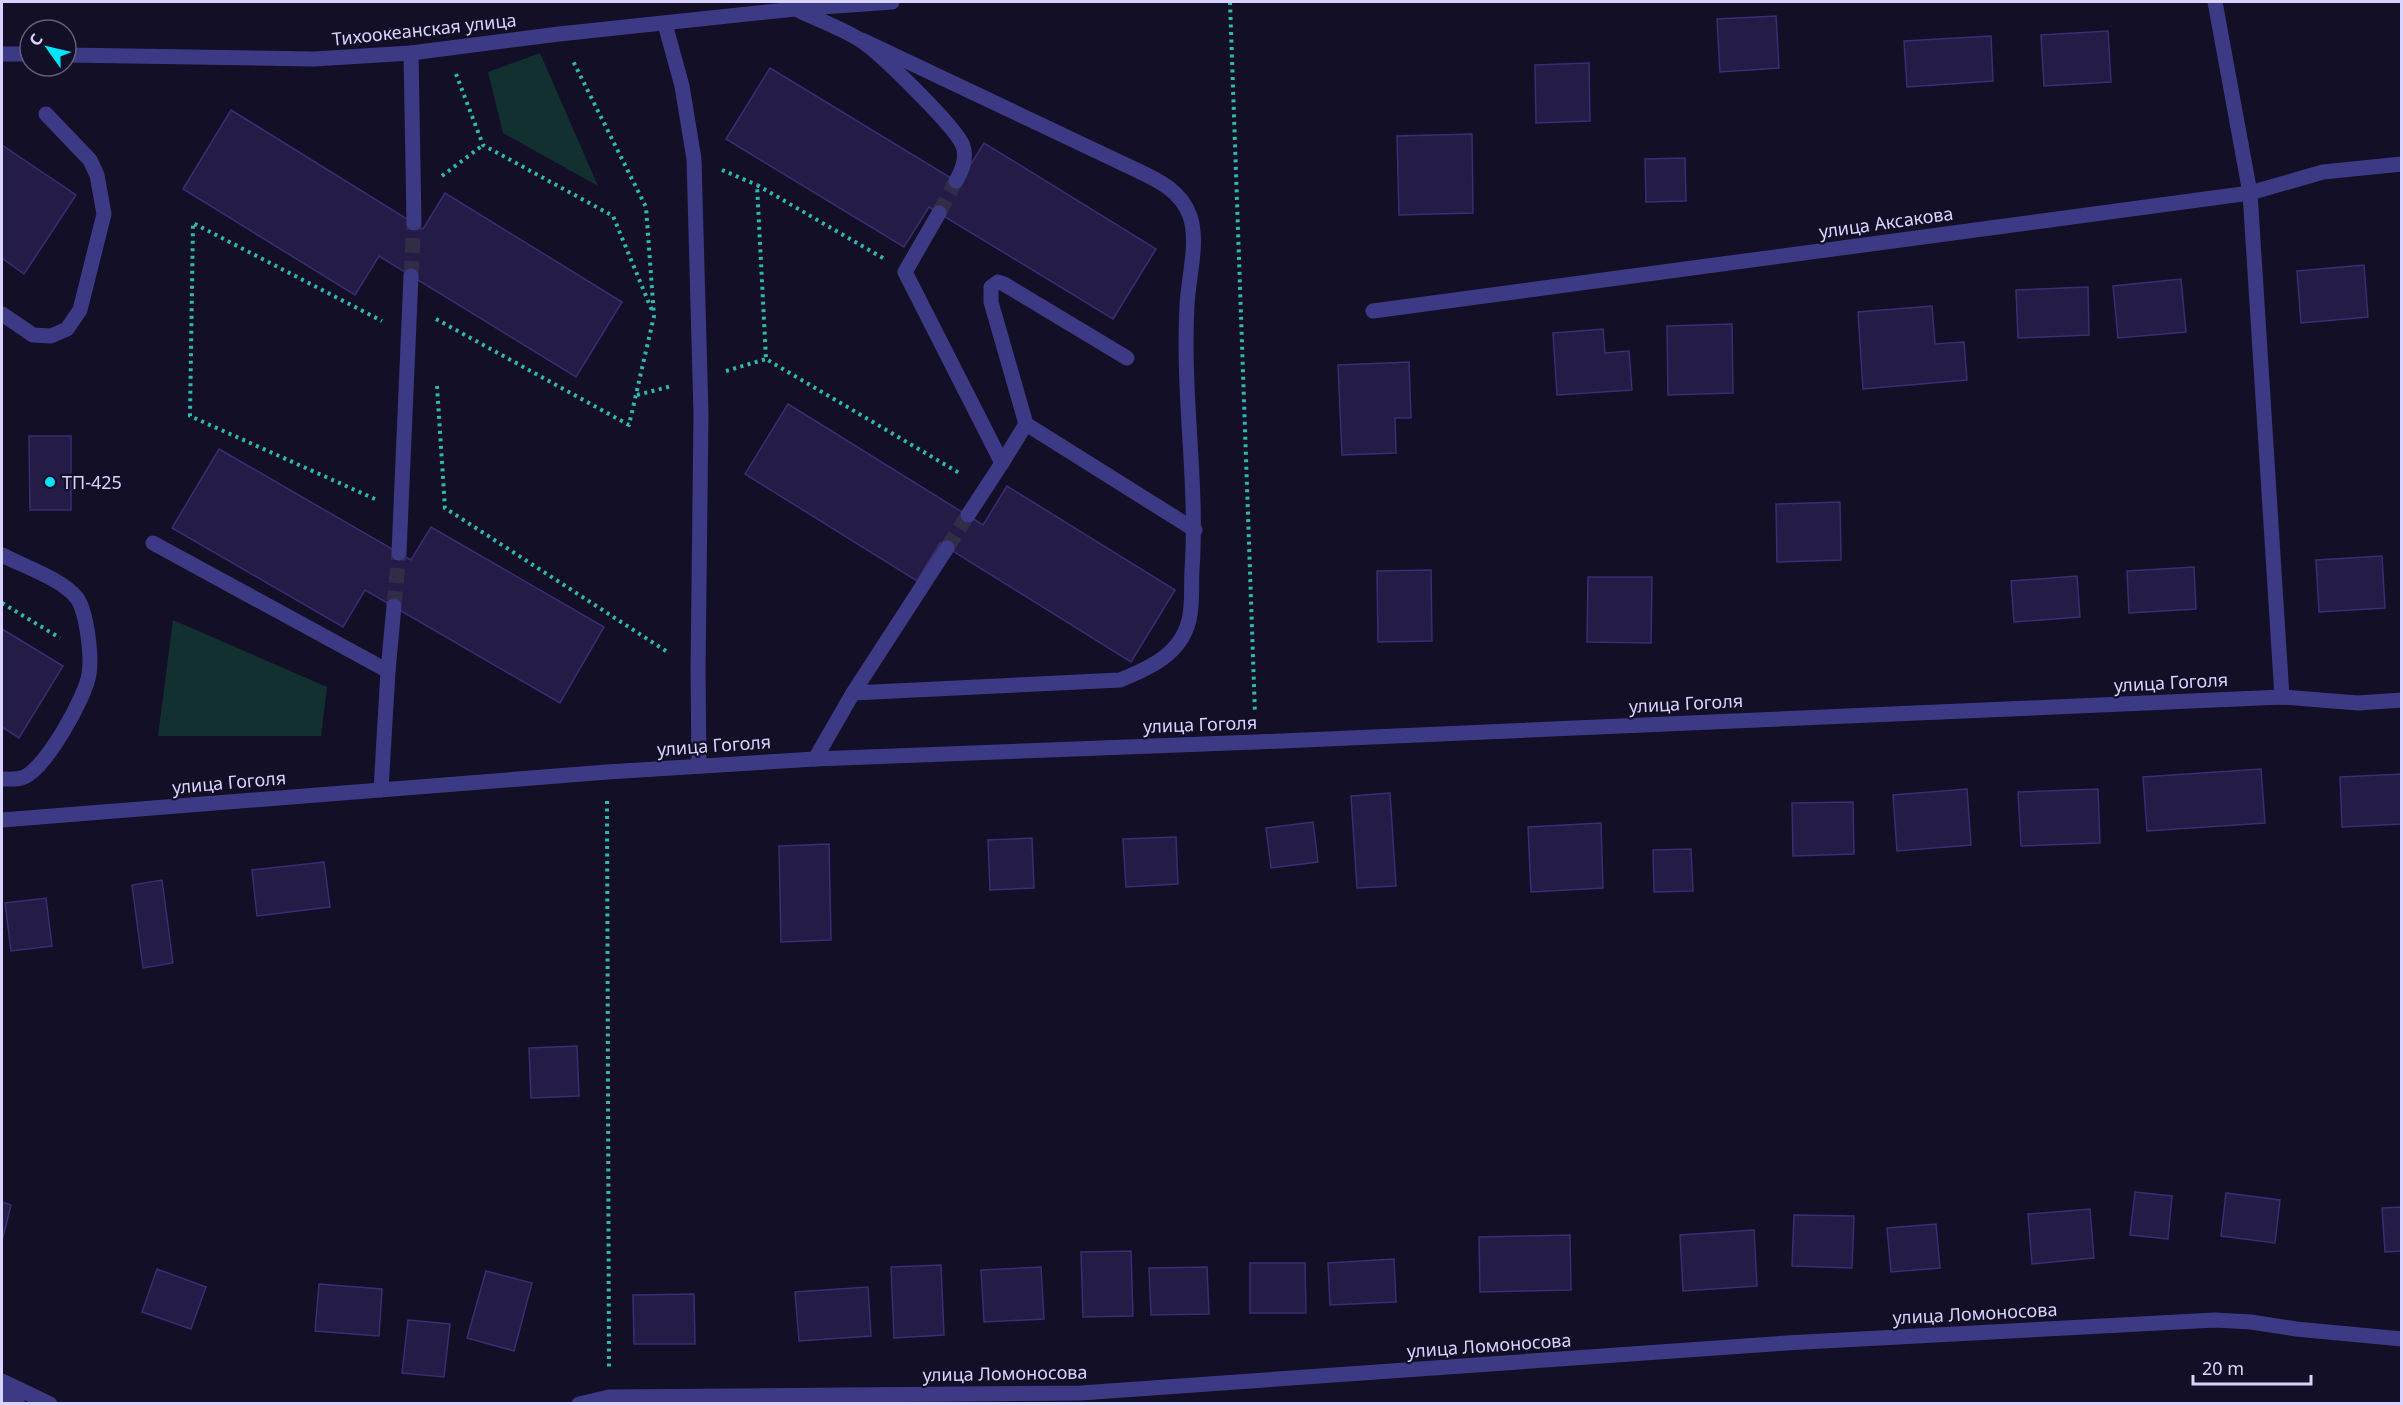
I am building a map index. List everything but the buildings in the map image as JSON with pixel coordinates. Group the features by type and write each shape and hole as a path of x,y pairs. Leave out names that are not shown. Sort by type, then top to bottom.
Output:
{"street":[{"name":"Тихоокеанская улица","path":"78,55 314,59 411,53 559,34 795,9 892,2"},
{"path":"2215,2 2250,193 2282,696"},
{"path":"795,9 1163,183 1180,196 1190,217 1193,239 1184,346 1195,530 1189,620 1175,648 1158,663 1120,680 853,693"},
{"path":"665,24 682,86 694,159 701,414 699,766"},
{"path":"861,40 935,109 958,137 965,155 961,173 956,181"},
{"path":"411,53 414,223"},
{"path":"2,54 18,54"},
{"path":"2,314 33,335 51,336 67,329 80,310 104,213 97,175 90,160 46,114"},
{"name":"улица Аксакова","path":"1373,311 2250,193 2323,172 2402,164"},
{"path":"939,213 905,272 1002,463"},
{"path":"399,553 411,276"},
{"path":"1127,358 1004,284 998,282 993,284 990,292 991,302 1026,424 1195,530"},
{"path":"968,515 1026,424"},
{"path":"153,543 388,671"},
{"path":"815,759 853,693 947,548"},
{"path":"2,555 60,584 77,598 86,619 90,674 81,698 48,756 37,769 24,778 2,779"},
{"path":"381,790 394,606"},
{"name":"улица Гоголя","path":"2,820 607,772 815,759 1256,742 2282,696 2358,703 2402,700"},
{"name":"улица Ломоносова","path":"579,1404 609,1397 1081,1393 1786,1342 2215,1320 2251,1322 2402,1340"},
{"path":"2,1381 50,1404"},
{"path":"2,1392 18,1404"}],"path":[{"path":"1230,2 1256,742"},
{"path":"433,329 432,317 629,425 654,316 646,207 559,34"},
{"path":"446,48 483,145 614,216 654,316"},
{"path":"415,197 483,145"},
{"path":"694,159 757,185 905,272"},
{"path":"757,185 765,359 985,488"},
{"path":"377,500 190,416 193,223 386,323"},
{"path":"436,376 445,508 698,671"},
{"path":"2,603 89,655"},
{"path":"607,772 609,1397"}],"green space":[{"path":"540,53 598,186 503,133 488,72"},
{"path":"173,620 327,687 321,736 158,736"}],"tunnel":[{"path":"939,213 956,181"},
{"path":"411,276 414,223"},
{"path":"947,548 968,515"},
{"path":"394,606 399,553"}],"place":[{"name":"ТП-425","path":"50,482"}]}
